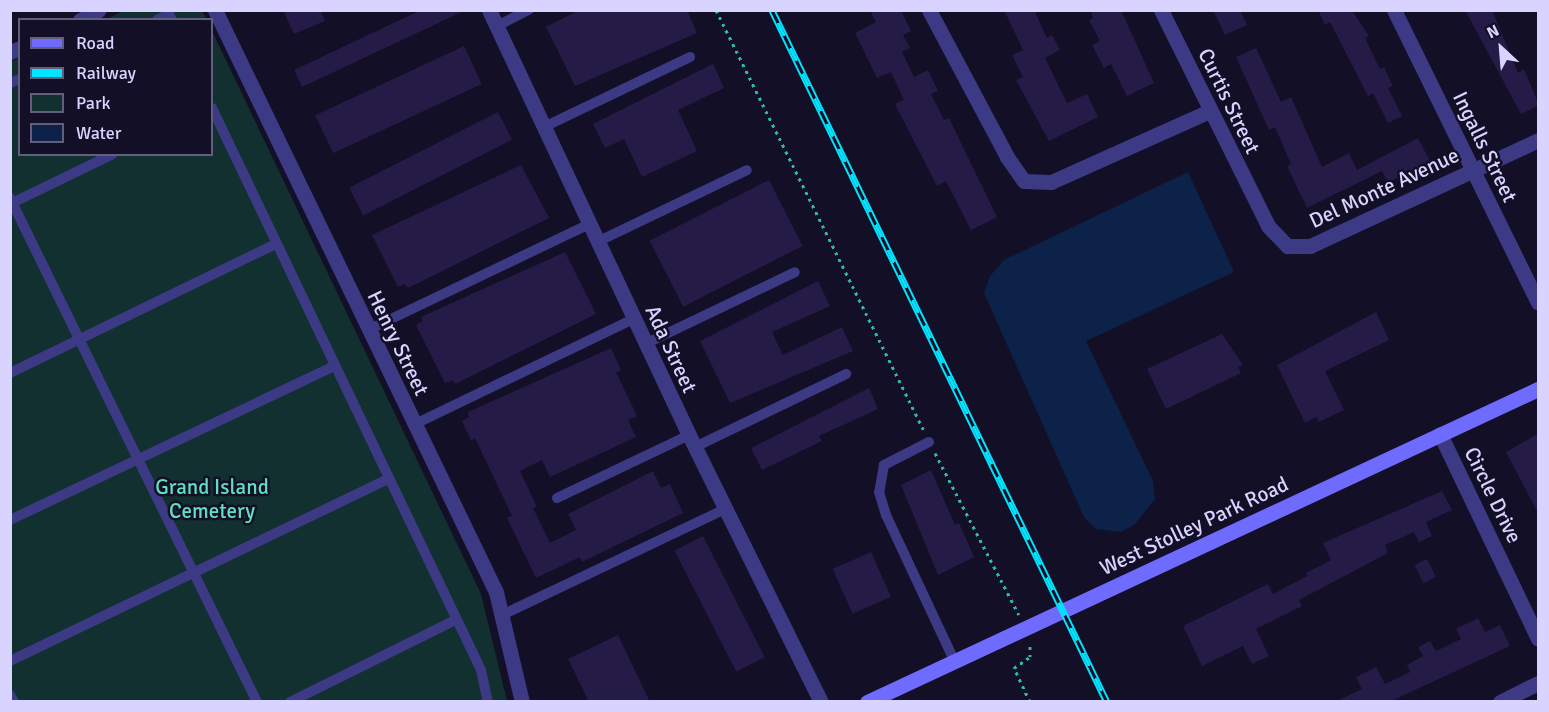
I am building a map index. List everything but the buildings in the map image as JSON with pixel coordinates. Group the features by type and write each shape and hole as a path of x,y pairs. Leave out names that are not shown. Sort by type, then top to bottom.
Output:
{"main road":[{"name":"West Stolley Park Road","path":"867,702 1539,389"}],"street":[{"path":"84,18 99,10"},
{"name":"Henry Street","path":"215,10 496,592 522,702"},
{"name":"Ada Street","path":"489,10 633,319 821,702"},
{"path":"929,10 1010,161 1024,181 1051,182 1210,111"},
{"name":"Curtis Street","path":"1161,10 1260,210"},
{"name":"Ingalls Street","path":"1394,10 1539,303"},
{"name":"Del Monte Avenue","path":"1260,210 1268,226 1287,246 1310,246 1539,140"},
{"name":"Circle Drive","path":"1440,434 1539,639"},
{"path":"1500,702 1539,683"}],"lane":[{"path":"497,26 530,10"},
{"path":"544,127 690,57"},
{"path":"213,110 455,620 481,670 488,702"},
{"path":"109,156 11,202 81,339 257,702"},
{"path":"597,242 747,170"},
{"path":"368,330 589,224"},
{"path":"10,373 276,244"},
{"path":"645,344 795,272"},
{"path":"413,424 633,319"},
{"path":"10,520 334,366"},
{"path":"558,498 846,374"},
{"path":"929,442 884,465 879,492 886,515 955,662"},
{"path":"10,661 388,479"},
{"path":"502,615 725,509"},
{"path":"290,702 455,620"},
{"path":"10,695 14,702"}],"path":[{"path":"716,10 929,442 1026,628 1032,651 1014,668 1030,702"}],"green space":[{"path":"125,10 202,11 206,18 109,18"},
{"name":"Grand Island Cemetery","path":"213,33 481,594 507,701 11,701 10,62 18,58 18,156 213,156"}],"water":[{"path":"1188,172 1234,272 1086,341 1153,481 1155,499 1134,525 1121,532 1096,529 1084,517 984,293 990,276 1004,260"}],"railway":[{"path":"772,10 1107,702"}]}
